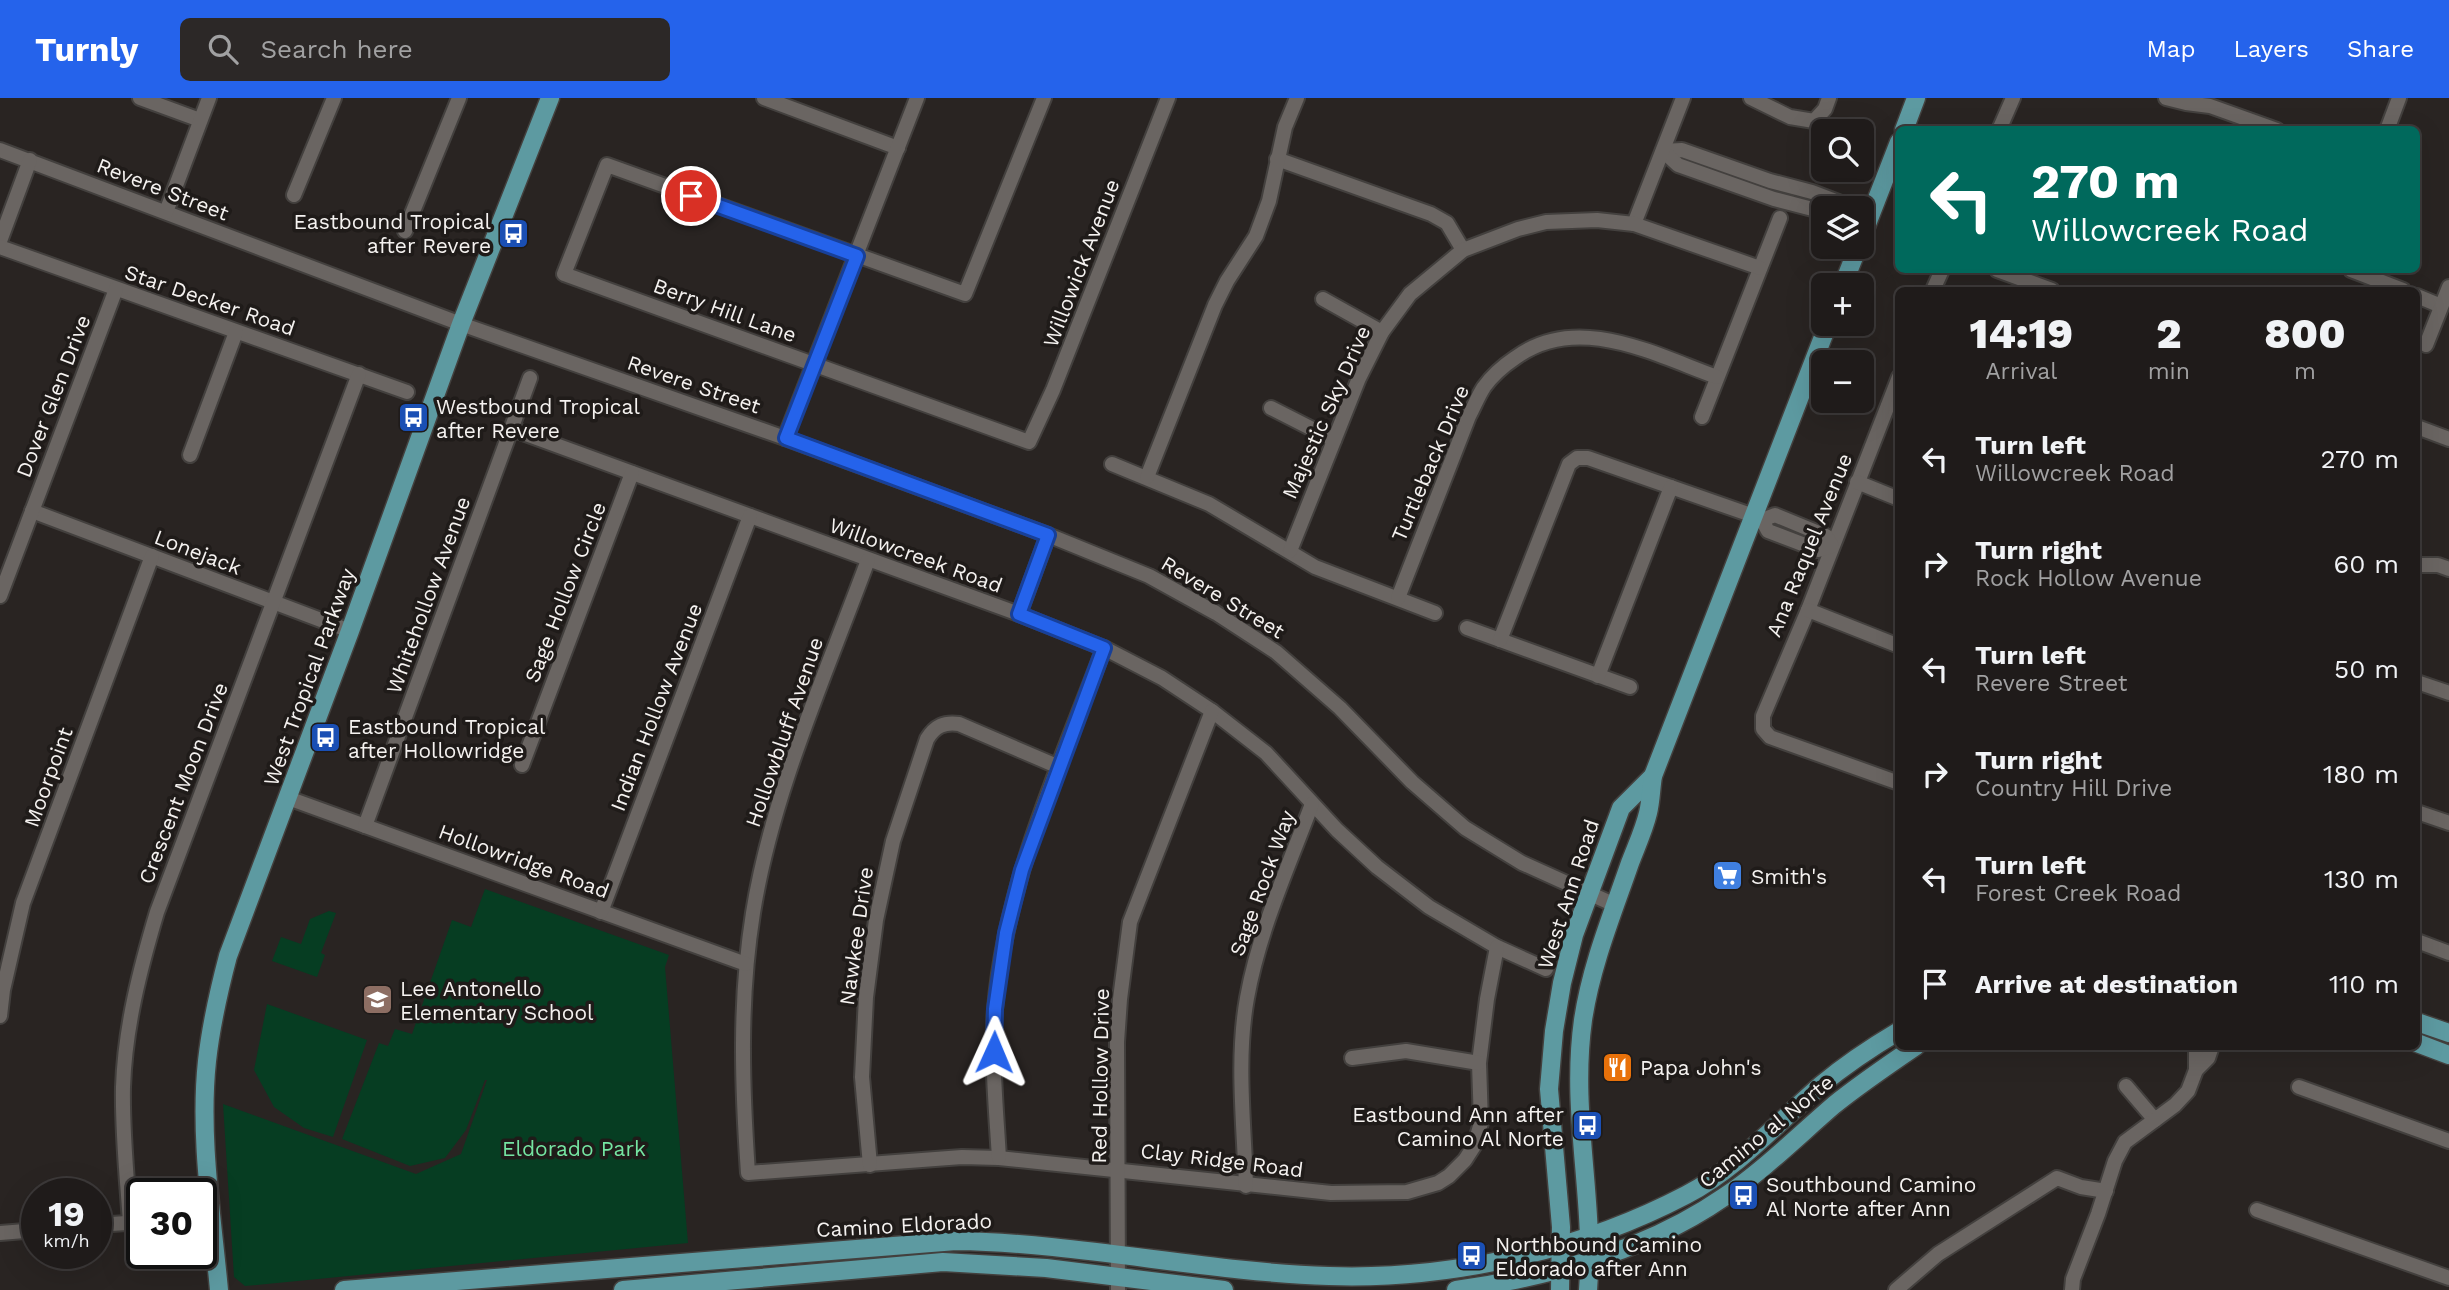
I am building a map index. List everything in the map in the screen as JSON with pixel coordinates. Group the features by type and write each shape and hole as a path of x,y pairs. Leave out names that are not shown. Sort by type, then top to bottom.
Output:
{"main road":[{"name":"West Tropical Parkway","path":"219,1290 205,1134 207,1062 216,1000 228,956 461,324 550,98"},
{"path":"1906,126 1916,98"},
{"path":"1874,197 1895,151"},
{"name":"West Ann Road","path":"1588,1290 1588,1237 1579,1121 1579,1063 1590,986 1648,813 1653,776 1758,518 1824,336"},
{"name":"West Ann Road","path":"1560,1290 1561,1245 1549,1089 1554,1031 1567,959 1621,808 1653,776"},
{"path":"2420,1023 2449,1033"},
{"name":"Camino al Norte","path":"1588,1237 1652,1212 1689,1194 1717,1176 1851,1062 1895,1034"},
{"path":"2420,1045 2449,1055"},
{"name":"Camino al Norte","path":"1561,1269 1589,1262 1699,1214 1739,1186 1858,1086 1910,1050"},
{"path":"1812,1125 1811,1110 1846,1079 1851,1062"},
{"path":"1739,1186 1756,1161 1783,1136 1794,1120 1795,1109"},
{"name":"Camino Eldorado","path":"344,1290 957,1241 998,1242 1295,1274 1363,1276 1438,1270 1515,1256 1588,1237"},
{"name":"Camino Eldorado","path":"622,1290 943,1262 1024,1266 1118,1284 1224,1290"},
{"path":"1456,1290 1561,1269"}],"street":[{"path":"140,98 200,120"},
{"path":"166,212 209,98"},
{"path":"294,195 334,98"},
{"path":"405,231 459,98"},
{"path":"765,98 898,148"},
{"path":"786,438 917,98"},
{"path":"857,256 965,294 1044,98"},
{"name":"Willowick Avenue","path":"1029,442 1053,390 1167,98"},
{"path":"1147,477 1215,305 1256,236 1269,201 1285,127 1297,98"},
{"path":"1634,225 1683,98"},
{"path":"1751,98 1790,117 1814,121 1825,109 1829,98"},
{"path":"2001,126 2013,98"},
{"path":"2166,98 2210,106 2251,125"},
{"path":"2388,126 2399,98"},
{"name":"Revere Street","path":"0,150 461,324 786,438 1048,535 1149,576 1248,632 1286,661 1340,708 1412,782 1465,828 1522,863 1615,905"},
{"path":"1663,151 1682,150 1819,196"},
{"path":"1663,151 1678,165 1774,199 1811,209"},
{"path":"1277,159 1431,214 1447,223 1463,250"},
{"path":"0,241 30,160"},
{"name":"Berry Hill Lane","path":"857,256 607,165 564,274 1029,442"},
{"name":"Majestic Sky Drive","path":"1290,551 1359,378 1382,332 1410,294 1463,250 1518,229 1546,222 1597,219 1634,225 1760,268"},
{"path":"1702,417 1780,219"},
{"name":"Star Decker Road","path":"0,247 407,392"},
{"path":"2005,273 2044,287"},
{"path":"2359,273 2395,287"},
{"path":"2426,345 2449,287"},
{"name":"Dover Glen Drive","path":"0,596 116,289"},
{"path":"2420,297 2441,306"},
{"path":"1323,299 1382,332"},
{"path":"190,456 236,332"},
{"name":"Turtleback Drive","path":"1398,598 1464,428 1483,388 1502,368 1527,349 1562,337 1592,337 1616,341 1717,377"},
{"name":"Crescent Moon Drive","path":"129,1178 123,1138 123,1085 129,1023 139,972 157,912 359,374"},
{"name":"Whitehollow Avenue","path":"365,826 530,378"},
{"name":"Ana Raquel Avenue","path":"1895,387 1808,610 1763,716 1763,729 1770,737 1895,782"},
{"path":"1271,408 1334,440"},
{"path":"2420,428 2449,439"},
{"name":"Willowcreek Road","path":"512,429 1019,614 1104,648 1162,678 1212,711 1266,753 1312,804 1377,867 1419,899 1497,947 1546,969"},
{"path":"1500,640 1569,464 1577,458 1588,458 1758,518 1775,515 1826,536 1832,546"},
{"path":"1112,464 1209,505 1315,567 1435,613"},
{"name":"Sage Hollow Circle","path":"522,765 632,473"},
{"path":"1857,482 1895,497"},
{"path":"1598,676 1671,487"},
{"name":"Lonejack","path":"32,511 350,631"},
{"name":"Indian Hollow Avenue","path":"601,912 750,516"},
{"path":"1019,614 1048,535"},
{"name":"Moorpoint","path":"0,1016 3,990 23,903 152,556"},
{"name":"Hollowbluff Avenue","path":"748,1173 741,1074 746,964 753,911 782,793 868,560"},
{"path":"2420,565 2438,565 2449,569"},
{"path":"1808,610 1895,644"},
{"path":"1467,628 1630,687"},
{"path":"999,1158 993,1074 995,1009 1006,933 1022,870 1104,648"},
{"path":"2420,683 2449,693"},
{"name":"Red Hollow Drive","path":"1118,1284 1117,1042 1130,922 1212,711"},
{"name":"Nawkee Drive","path":"870,1165 862,1077 866,997 876,920 893,841 927,739 932,731 942,725 959,724 1059,767"},
{"name":"Hollowridge Road","path":"288,798 746,964"},
{"name":"Sage Rock Way","path":"1246,1185 1241,1052 1246,999 1258,948 1312,804"},
{"path":"2420,812 2449,823"},
{"path":"2420,942 2449,953"},
{"name":"Clay Ridge Road","path":"748,1173 962,1157 1119,1170 1331,1194 1422,1189 1438,1182 1461,1165 1477,1138 1482,1113 1479,1063 1497,947"},
{"path":"2071,1290 2115,1161 2125,1142 2175,1105 2188,1091 2196,1070 2197,1050"},
{"path":"2196,1070 2210,1050"},
{"path":"1352,1058 1406,1051 1479,1063"},
{"path":"2126,1086 2155,1120"},
{"path":"2299,1087 2449,1141"},
{"path":"1896,1290 1938,1254 2057,1178 2081,1187 2106,1191"},
{"path":"2257,1210 2449,1278"},
{"path":"0,1224 0,1233 21,1231"},
{"path":"642,1265 644,1289"}],"green space":[{"name":"Eldorado Park","path":"485,889 669,955 665,967 688,1243 245,1286 234,1277 223,1104 416,1174 461,1154 487,1080 466,1130 445,1158 410,1166 342,1139 379,1043 388,1046 395,1029 412,1034 452,920 471,927"},
{"path":"329,911 336,913 321,953 325,955 317,977 272,961 281,937 301,944 310,919"},
{"path":"267,1004 367,1040 333,1137 304,1128 274,1107 254,1070"}],"place":[{"name":"Eastbound Tropical after Revere","path":"514,233"},
{"name":"Westbound Tropical after Revere","path":"413,418"},
{"name":"Eastbound Tropical after Hollowridge","path":"325,738"},
{"name":"Smith's","path":"1728,876"},
{"name":"Lee Antonello Elementary School","path":"377,1000"},
{"name":"Papa John's","path":"1617,1067"},
{"name":"Eastbound Ann after Camino Al Norte","path":"1587,1126"},
{"name":"Southbound Camino Al Norte after Ann","path":"1743,1196"},
{"name":"Northbound Camino Eldorado after Ann","path":"1472,1256"}],"route":[{"path":"691,196 857,256 786,438 1048,535 1019,614 1104,648 1022,870 1006,933 995,1009 994,1052"}]}
